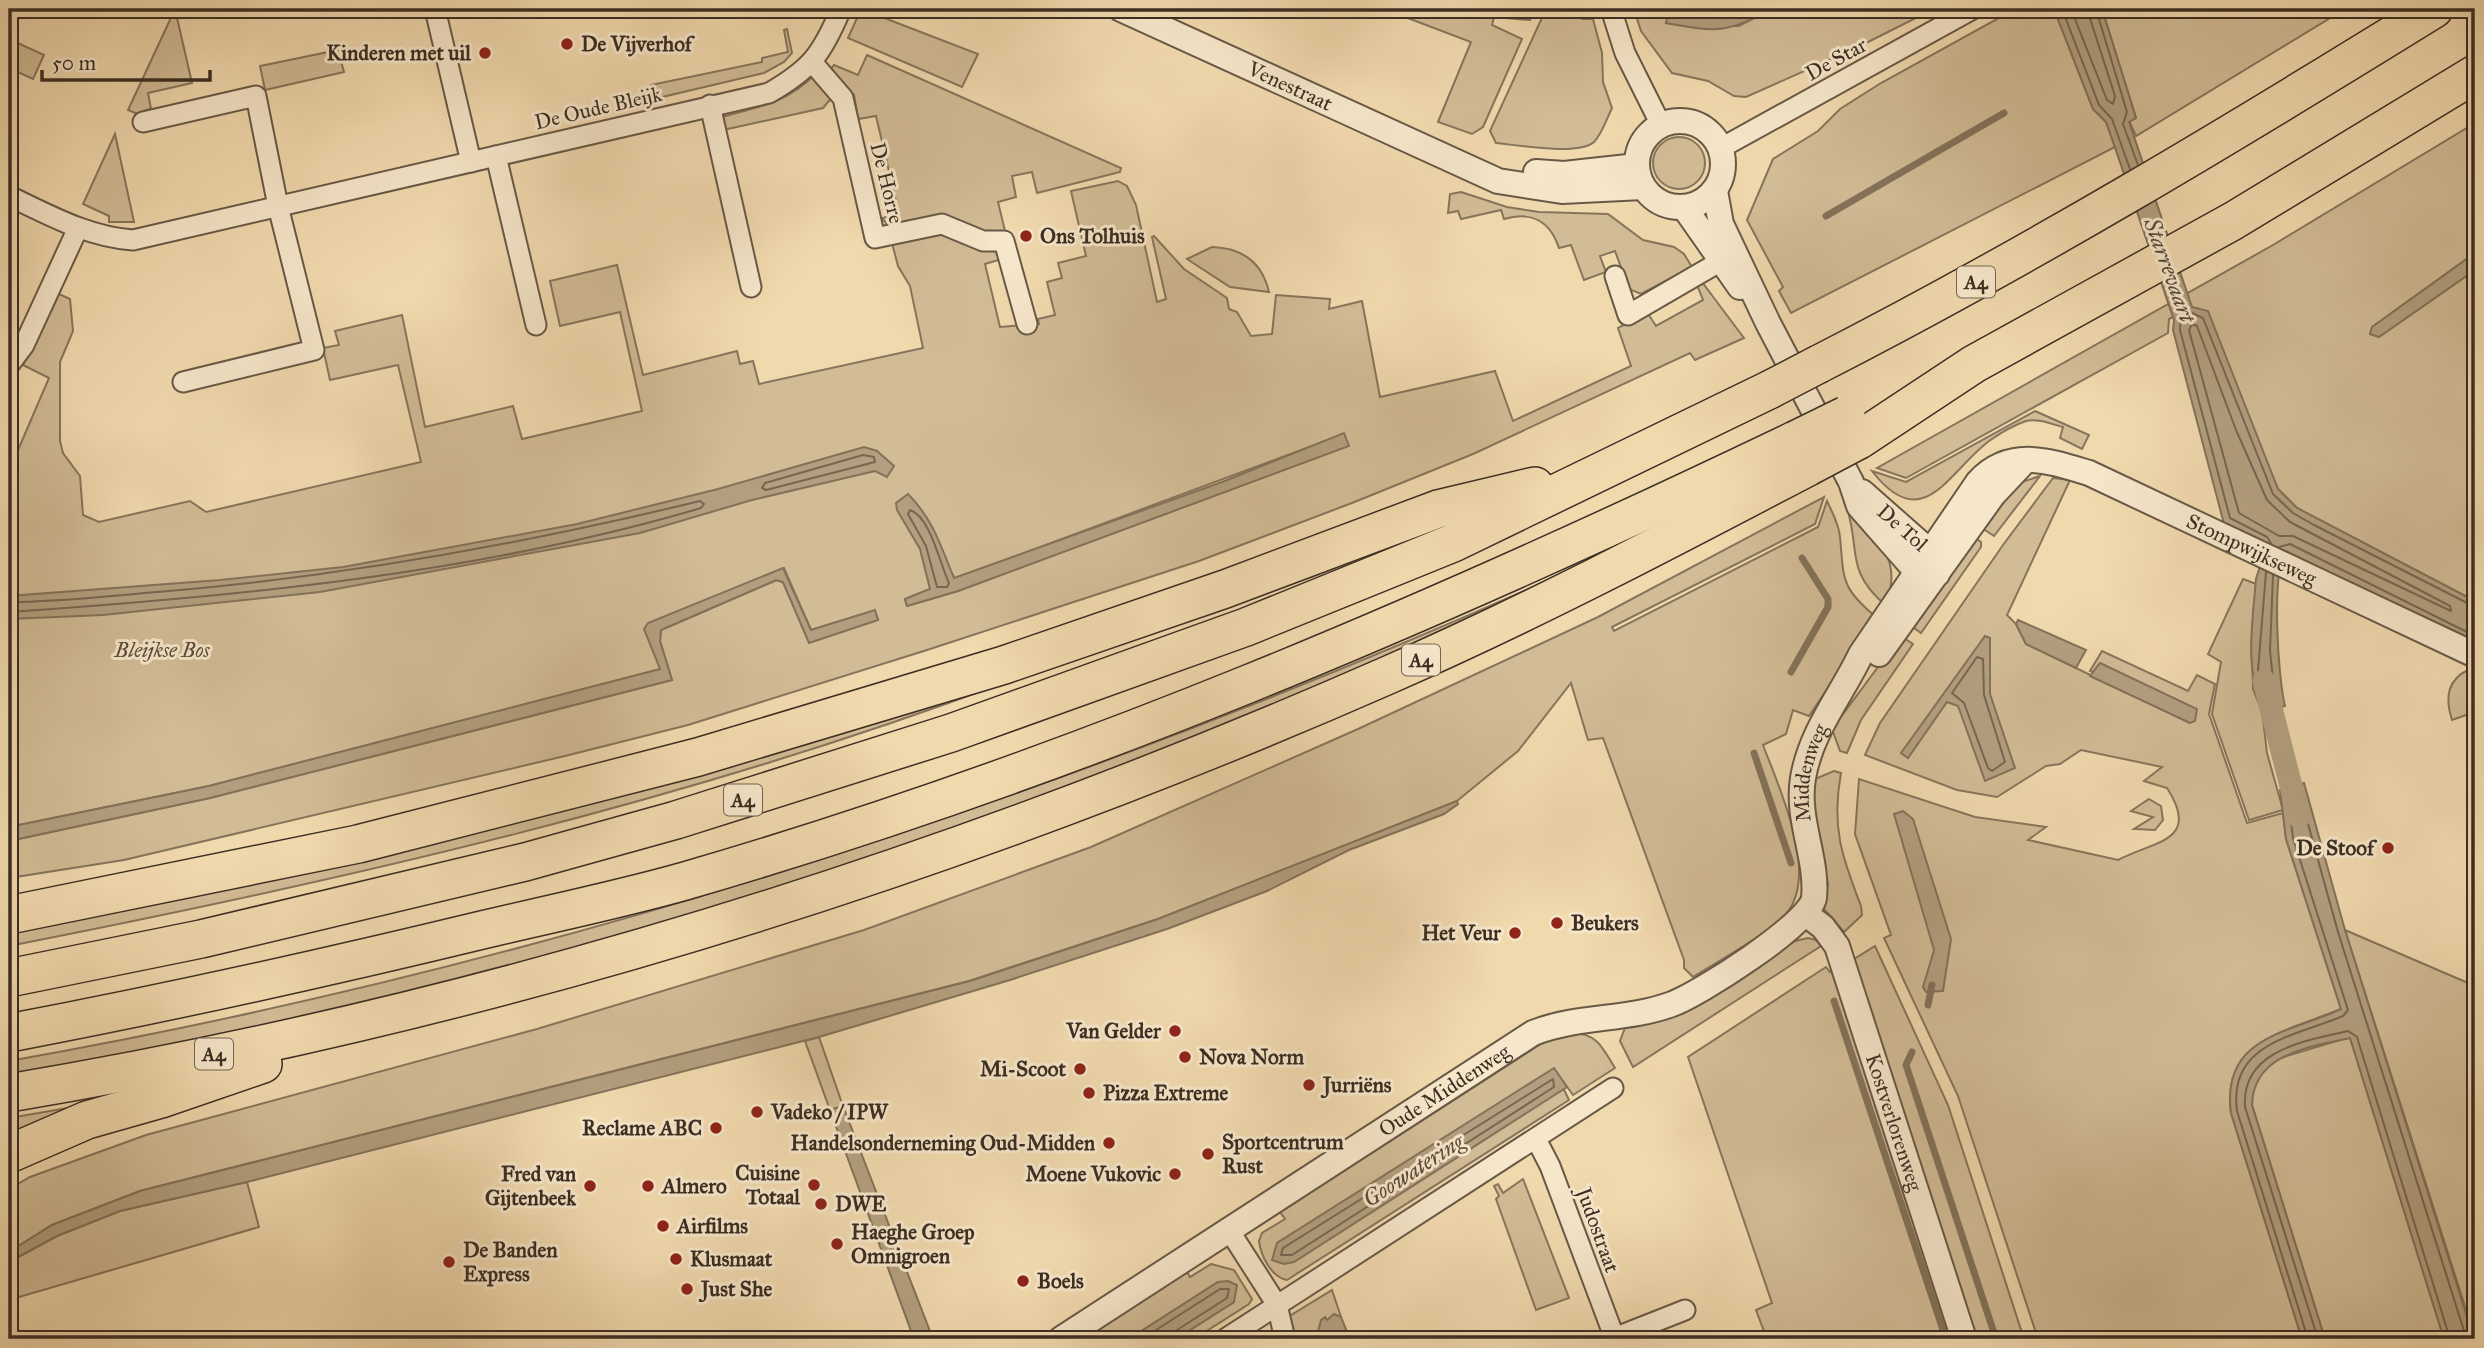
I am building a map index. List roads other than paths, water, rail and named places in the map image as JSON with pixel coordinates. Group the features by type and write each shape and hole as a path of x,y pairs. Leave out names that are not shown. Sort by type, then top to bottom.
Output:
{"highway":[{"name":"A4","path":"9,978 392,896 676,820 826,774 1247,627 1453,543 1769,390 1990,275 2141,188 2434,9"},
{"name":"A4","path":"9,1154 88,1120 162,1099 419,1010 719,925 835,889 1058,811 1255,733 1401,669 1585,582 1801,454 1974,364 2302,181 2475,74"},
{"name":"A4","path":"9,1033 316,970 677,883 984,786 1105,742 1336,650 1634,517 1801,454"},
{"name":"A4","path":"9,915 358,844 698,757 1004,664 1225,589 1438,509 1594,473"},
{"name":"A4","path":"9,1094 251,1047 419,1010"}],"street":[{"path":"435,9 471,162"},
{"name":"De Oude Bleijk","path":"9,196 108,239 133,240 769,93 801,75 826,43 841,9"},
{"name":"Venestraat","path":"1121,9 1144,14 1444,157 1504,168 1564,174 1640,176"},
{"path":"1611,9 1625,53 1661,125"},
{"name":"De Star","path":"1721,148 1973,9"},
{"name":"De Horre","path":"811,62 843,98 875,239 942,224 983,241 1004,241 1027,324"},
{"path":"144,122 256,96 278,206 314,350 183,382"},
{"path":"710,106 751,287"},
{"path":"1684,121 1696,123 1706,129 1721,148 1724,170 1715,191 1706,199 1684,208 1661,203 1640,176 1643,142 1661,125 1684,121"},
{"path":"496,156 536,325"},
{"name":"De Tol","path":"1715,191 1721,224 1768,323 1851,482 1928,566"},
{"name":"De Tol","path":"1684,208 1768,323"},
{"path":"9,365 24,345 78,228"},
{"path":"1615,276 1628,315 1721,261"},
{"name":"Stompwijkseweg","path":"1928,566 2025,461 2043,460 2089,473 2475,655"},
{"name":"Middenweg","path":"1807,915 1814,902 1814,886 1802,826 1803,778 1820,726 1847,683 1861,654 1928,566"},
{"name":"Oude Middenweg","path":"1060,1339 1533,1034 1557,1023 1672,1004 1742,961 1807,915"},
{"name":"Kostverlorenweg","path":"1807,915 1824,927 1837,946 1964,1339"},
{"path":"1224,1339 1613,1087"},
{"name":"Judostraat","path":"1535,1139 1550,1166 1614,1339 1685,1310"},
{"path":"1229,1230 1277,1305 1285,1339"}],"water":[{"path":"1745,9 1771,9 1743,23 1720,29 1666,23 1668,13 1726,17"},
{"name":"Starrevaart","path":"2054,9 2102,9 2136,118 2129,122 2192,307 2208,311 2278,489 2297,508 2475,601 2475,643 2286,551 2281,562 2277,602 2278,650 2285,706 2262,711 2253,678 2251,646 2256,579 2260,566 2224,524 2173,330 2174,320 2106,122 2093,109"},
{"path":"2475,253 2475,270 2379,337 2370,334 2372,327"},
{"path":"1344,433 1349,446 958,591 907,606 905,599 930,589 920,549 897,510 896,503 908,494 930,523 954,578 1222,482"},
{"path":"864,447 877,451 894,466 887,477 875,471 752,500 640,533 320,592 103,615 9,619 9,596 220,580 343,567 577,524 718,489"},
{"path":"783,568 811,630 875,610 878,620 809,643 783,582 776,580 661,630 660,641 672,680 210,798 9,841 9,827 209,786 660,669 644,629 648,623"},
{"path":"2018,620 2086,650 2076,668 2026,644 2016,624"},
{"path":"1985,636 1990,638 1990,694 2015,768 1985,781 1958,706 1947,702 1908,758 1901,753"},
{"path":"2100,663 2197,709 2195,721 2190,723 2090,676"},
{"path":"2304,783 2345,930 2474,1339 2444,1339 2350,1038 2301,1050 2273,1064 2262,1074 2255,1088 2252,1105 2325,1339 2302,1339 2231,1113 2231,1087 2237,1068 2247,1053 2280,1033 2341,1009 2286,839 2280,790"},
{"path":"1457,801 1458,804 1444,814 1349,850 1267,891 1167,929 1010,980 819,1037 247,1182 120,1211 57,1236 9,1262 9,1252 52,1225 140,1191 970,981 1158,919"},
{"path":"1903,811 1913,819 1951,939 1943,991 1926,992 1923,987 1934,950 1894,814"},
{"name":"Goowatering","path":"1554,1068 1567,1087 1294,1262 1284,1264 1272,1260 1277,1243"},
{"path":"843,1106 933,1339 914,1339 830,1110"},
{"path":"1228,1281 1237,1285 1234,1302 1176,1339 1129,1339 1218,1282"},
{"path":"1334,1314 1341,1317 1350,1339 1316,1339 1321,1320 1325,1317 1327,1320"}],"waterway":[{"path":"1826,216 2004,113"},
{"path":"1791,672 1828,607 1828,599 1802,558"},
{"path":"2264,681 2299,817"},
{"path":"1754,753 1791,863"},
{"path":"1928,1005 1932,985"},
{"path":"1834,1001 1946,1339"},
{"path":"1912,1052 1906,1065 1996,1339"}],"place":[{"name":"De Vijverhof","path":"567,44"},
{"name":"Kinderen met uil","path":"485,53"},
{"name":"Ons Tolhuis","path":"1026,236"},
{"name":"De Stoof","path":"2388,848"},
{"name":"Beukers","path":"1557,923"},
{"name":"Het Veur","path":"1515,933"},
{"name":"Van Gelder","path":"1175,1031"},
{"name":"Nova Norm","path":"1185,1057"},
{"name":"Mi-Scoot","path":"1080,1069"},
{"name":"Jurriëns","path":"1309,1085"},
{"name":"Pizza Extreme","path":"1089,1093"},
{"name":"Vadeko / IPW","path":"757,1112"},
{"name":"Reclame ABC","path":"716,1128"},
{"name":"Handelsonderneming Oud-Midden","path":"1109,1143"},
{"name":"Sportcentrum Rust","path":"1208,1154"},
{"name":"Moene Vukovic","path":"1175,1174"},
{"name":"Cuisine Totaal","path":"814,1185"},
{"name":"Fred van Gijtenbeek","path":"590,1186"},
{"name":"Almero","path":"648,1186"},
{"name":"DWE","path":"821,1204"},
{"name":"Airfilms","path":"663,1226"},
{"name":"Haeghe Groep Omnigroen","path":"837,1244"},
{"name":"Klusmaat","path":"676,1259"},
{"name":"De Banden Express","path":"449,1262"},
{"name":"Boels","path":"1023,1281"},
{"name":"Just She","path":"687,1289"}],"park label":[{"name":"Bleijkse Bos","path":"162,650"}]}
